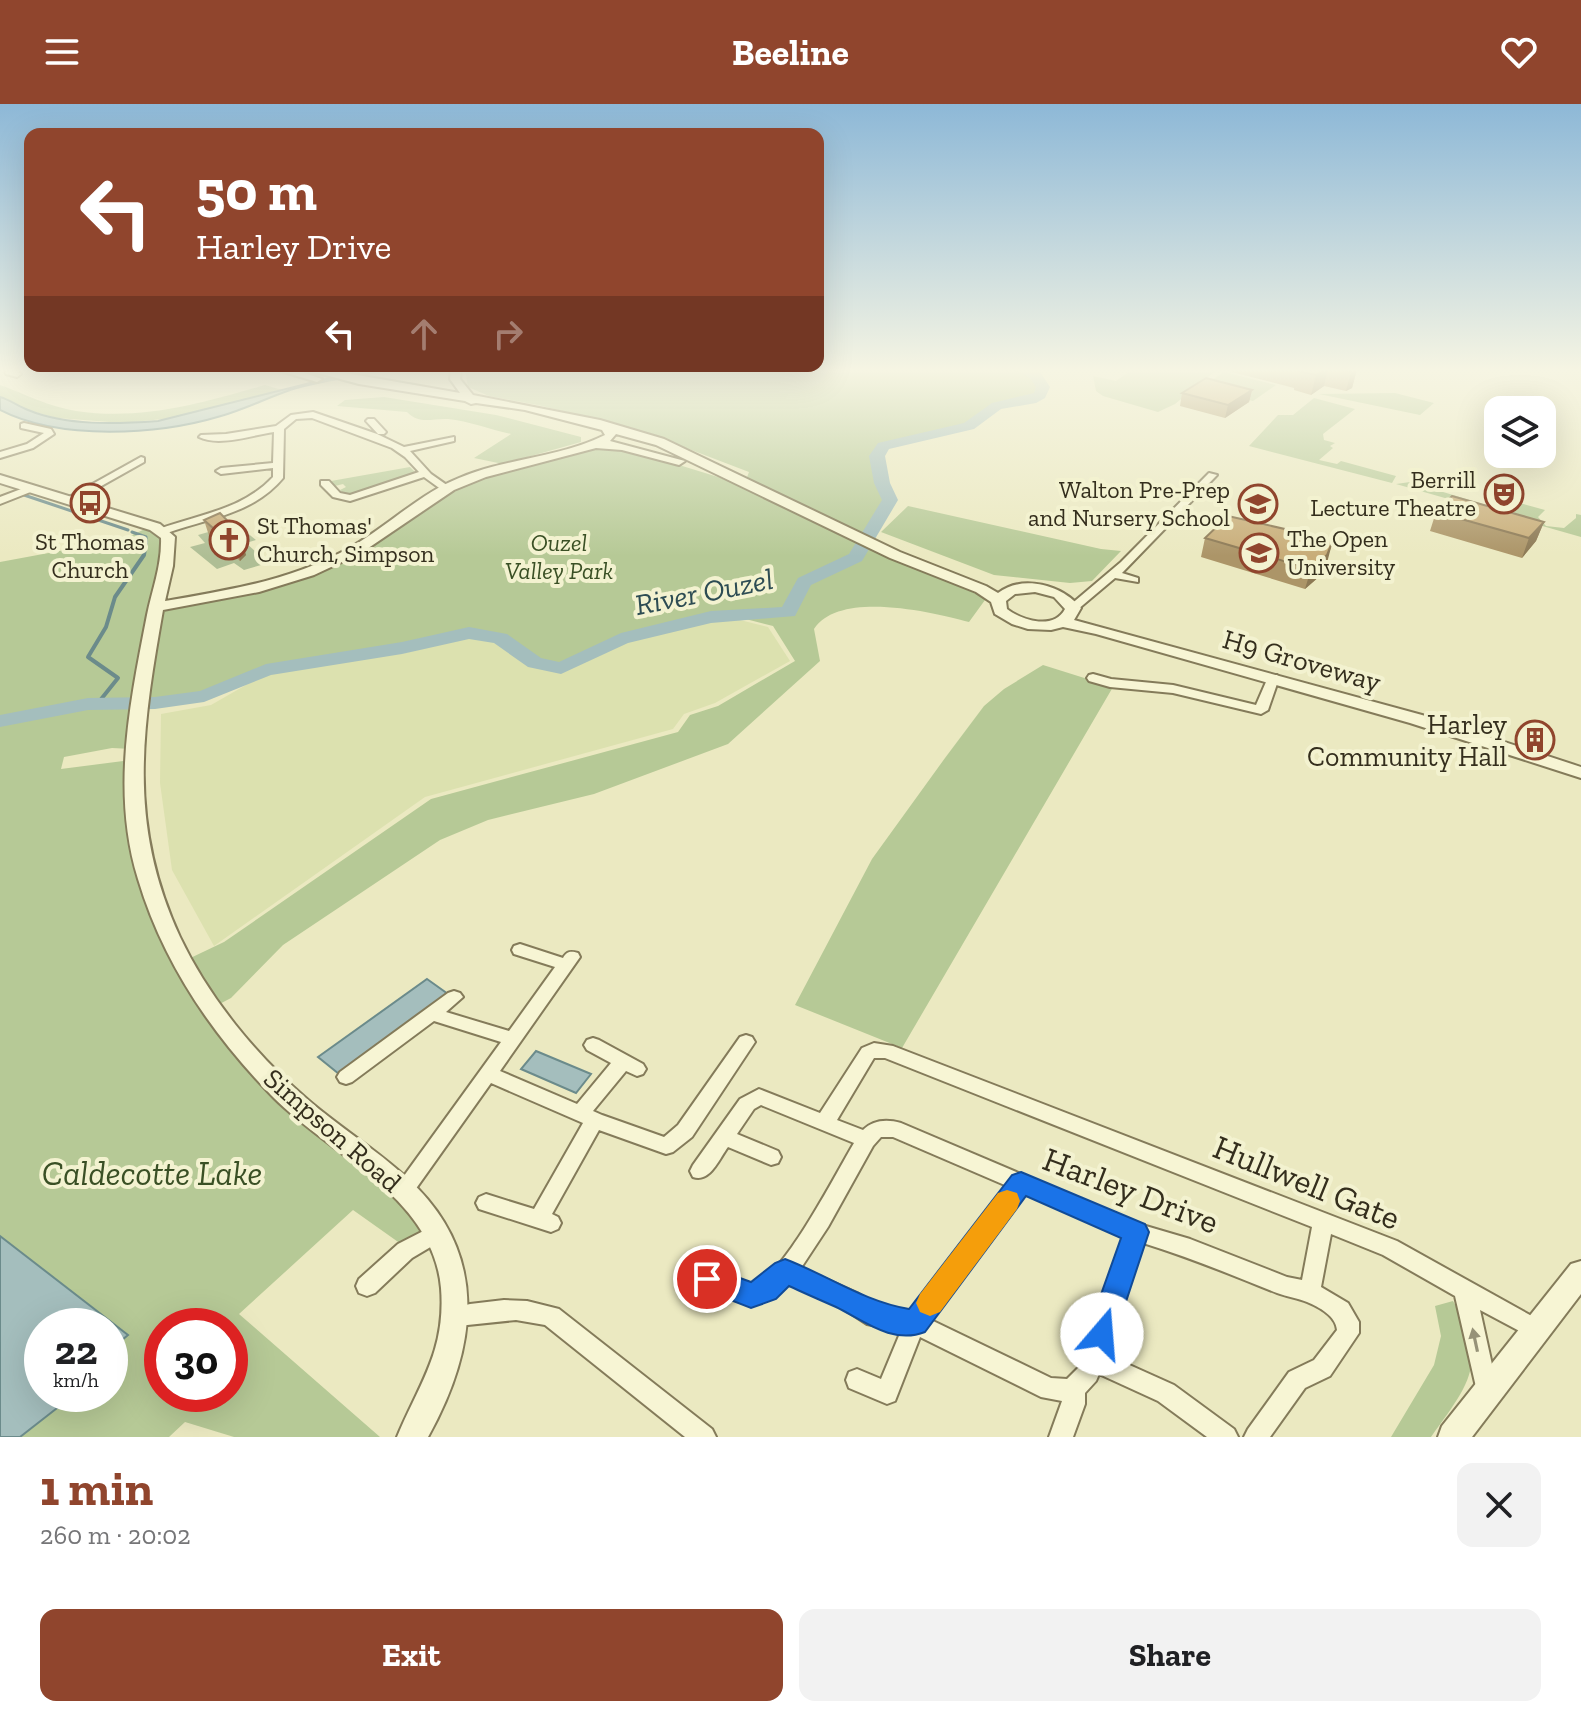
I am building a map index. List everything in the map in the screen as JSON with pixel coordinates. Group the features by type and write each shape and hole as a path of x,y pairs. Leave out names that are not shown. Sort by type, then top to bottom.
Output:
{"street":[{"path":"0,455 30,446 49,434 48,431"},
{"path":"204,437 260,431"},
{"path":"0,479 163,531 248,505 268,491 278,478 279,431"},
{"path":"357,432 362,431"},
{"path":"357,432 362,431"},
{"path":"365,446 375,431"},
{"path":"379,431 403,450 437,485 446,488"},
{"path":"574,431 598,437 633,433"},
{"path":"579,431 679,461 764,493"},
{"path":"156,607 264,586 323,567 371,541 420,503 446,488 598,437 633,433 692,456 895,555 981,589 998,600 1011,590"},
{"path":"403,450 451,439"},
{"path":"67,501 141,460"},
{"path":"221,471 278,465"},
{"path":"325,483 337,495 350,498 424,474"},
{"path":"1069,615 1096,592 1212,475"},
{"path":"0,501 29,489"},
{"name":"Simpson Road","path":"163,531 169,544 131,755 136,834 162,920 209,1009 283,1092 403,1191 415,1202 437,1233 447,1255 458,1316 451,1352 438,1389 412,1437"},
{"path":"1114,574 1134,580"},
{"path":"981,589 1035,588 1078,595 1096,592"},
{"path":"1059,594 1068,599 1069,615"},
{"name":"H9 Groveway","path":"998,600 1000,611 1013,620 1044,625 1069,615 1099,630 1416,719 1581,773"},
{"path":"1093,678 1110,683 1173,689 1261,710 1273,678"},
{"path":"403,1191 569,961 520,950"},
{"path":"346,1077 454,997"},
{"path":"432,1014 514,1039"},
{"path":"490,1074 587,1117 666,1146 685,1131 746,1042"},
{"path":"486,1203 545,1220 587,1117 630,1066 593,1045"},
{"name":"Hullwell Gate","path":"825,1122 868,1053 881,1049 1390,1248 1538,1331"},
{"path":"691,1287 701,1279 707,1279 751,1295 766,1290 785,1271 866,1140 759,1096 747,1104 700,1171"},
{"name":"Harley Drive","path":"866,1140 876,1129 890,1128 1136,1232 1210,1255 1286,1287 1310,1292 1340,1310 1348,1322 1348,1333 1322,1368 1297,1380 1256,1437"},
{"path":"724,1137 771,1157"},
{"path":"857,1380 887,1393 915,1323 1021,1183"},
{"path":"1310,1292 1323,1222"},
{"path":"785,1271 849,1300 875,1317 915,1323 1049,1389 1073,1389 1082,1381 1093,1360 1136,1232"},
{"path":"367,1286 405,1251 437,1233"},
{"path":"1453,1437 1581,1273"},
{"path":"1464,1288 1487,1392"},
{"path":"458,1316 529,1309 551,1316 704,1437"},
{"path":"1093,1360 1166,1393 1226,1437"},
{"path":"1061,1437 1074,1404 1073,1389"}],"green space":[{"path":"500,431 559,431 581,437 581,442 503,464 474,458 511,434"},
{"name":"Ouzel Valley Park","path":"642,431 947,431 883,446 877,456 882,483 890,500 864,540 981,589 985,600 969,622 887,607 844,610 826,617 814,629 820,661 728,744 594,794 488,820 440,840 283,945 231,998 210,1009 437,1233 401,1244 353,1210 246,1308 144,1308 144,1412 248,1412 248,1322 380,1437 234,1437 185,1422 169,1437 0,1437 0,562 124,539 151,526 163,531 157,607 203,599 323,567 446,488 583,446 624,448 718,477 760,494 746,480 749,472","holes":["734,616 773,626 795,661 718,706 690,715 678,732 431,799 224,942 182,962 133,807 131,760 61,769 64,757 112,748 132,749 139,702 204,696 266,670 402,648 469,633 500,639 535,663 561,668 621,639 711,617"]},
{"path":"1263,431 1327,431 1323,434 1324,440 1335,443 1319,460 1337,464 1341,461 1396,476 1392,483 1249,446"},
{"path":"410,467 417,474 357,495 345,495 340,490 346,487 343,484 335,486 331,481"},
{"path":"1410,482 1506,511 1516,502 1545,510 1538,517 1546,526 1564,528 1576,518 1576,514 1581,515 1581,537 1396,484"},
{"path":"908,506 1121,551 1092,581 1070,583 994,575 881,532"},
{"path":"236,524 256,540 246,543 268,563 244,570 234,563 217,569 190,547 205,543 198,535"},
{"path":"736,619 768,627 790,661 715,703 684,714 673,729 425,797 214,946 172,870 160,783 161,714 211,705 267,673 405,653 469,637 496,642 530,666 562,672 625,642 713,621"},
{"path":"1043,665 1113,687 902,1048 795,1005 872,859 945,758 984,706 1004,689"},
{"path":"1453,1301 1470,1341 1472,1357 1464,1387 1431,1437 1391,1437 1434,1365 1441,1336 1435,1306"}],"water":[{"path":"427,979 448,994 339,1074 318,1057"},
{"path":"536,1051 591,1074 576,1093 521,1069"},
{"name":"Caldecotte Lake","path":"0,1236 93,1308 24,1308 24,1412 52,1412 20,1437 0,1437"}],"building":[{"path":"1452,496 1544,522 1529,538 1436,512"},
{"path":"220,513 241,535 235,541 219,526 213,528 204,520"},
{"path":"1228,516 1333,540 1327,555 1311,569 1205,538"}],"waterway":[{"name":"River Ouzel","path":"0,721 88,704 155,703 204,696 266,670 402,648 469,633 500,638 535,663 561,668 621,639 711,617 788,612 804,582 856,557 890,500 882,483 877,456 883,446 947,431"},
{"path":"24,495 128,530"},
{"path":"132,532 146,537 146,542"},
{"path":"98,703 118,678 88,657 106,627 115,597 144,555 146,542"}],"slow traffic":[{"path":"930,1303 1007,1201"}],"place":[{"name":"Berrill Lecture Theatre","path":"1504,494"},
{"name":"St Thomas Church","path":"90,503"},
{"name":"Walton Pre-Prep and Nursery School","path":"1258,504"},
{"name":"St Thomas' Church, Simpson","path":"229,540"},
{"name":"The Open University","path":"1259,553"},
{"name":"Harley Community Hall","path":"1535,740"}],"route":[{"path":"707,1279 751,1295 766,1290 785,1271 849,1300 875,1317 915,1323 1021,1183 1136,1232 1102,1334"}]}
